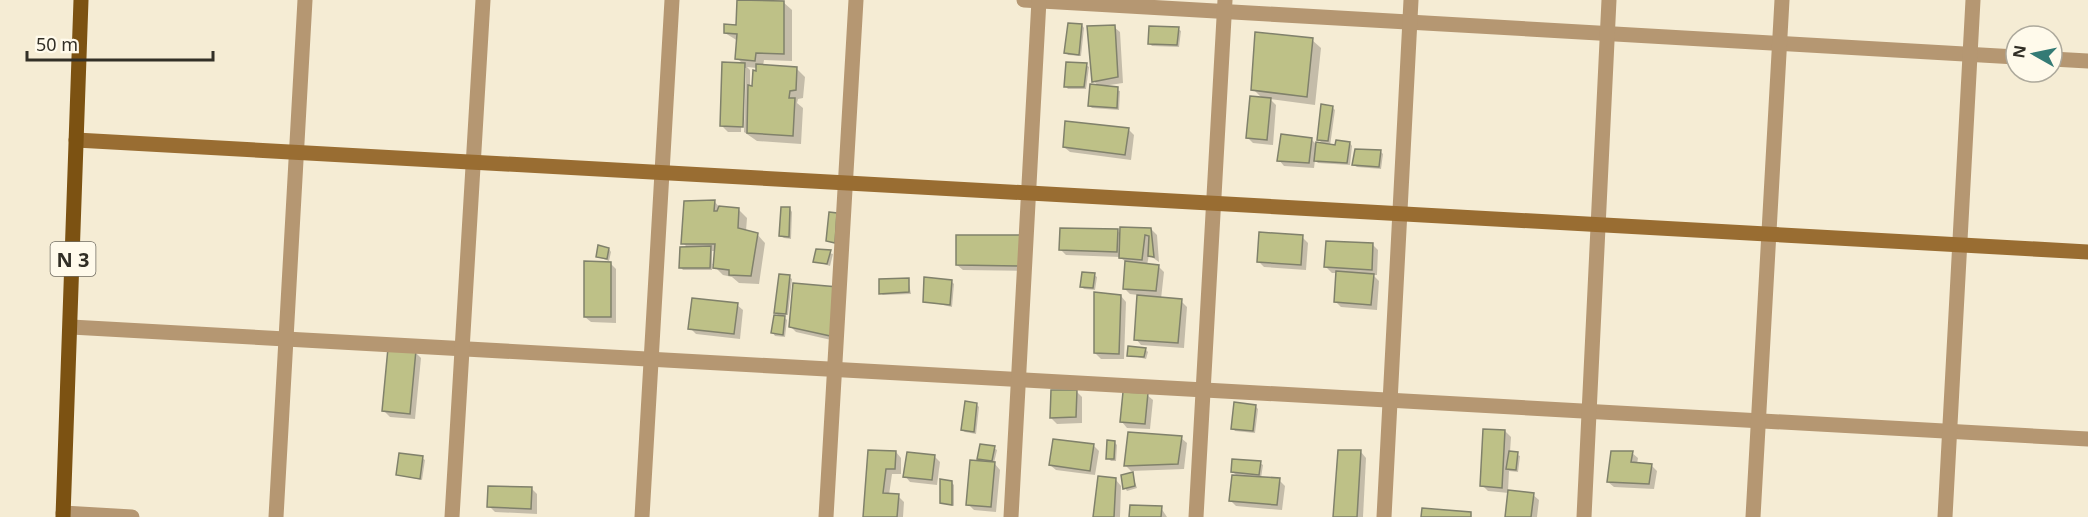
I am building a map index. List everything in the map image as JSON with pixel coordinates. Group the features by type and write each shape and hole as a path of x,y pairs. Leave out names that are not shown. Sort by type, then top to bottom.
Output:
{"main road":[{"name":"N 3","path":"63,515 81,0"}],"street":[{"path":"276,517 305,0"},
{"path":"452,517 483,0"},
{"path":"642,517 672,0"},
{"path":"826,517 856,0"},
{"path":"1011,517 1028,194 1034,0 1224,6 1410,22 2004,56"},
{"path":"1384,517 1411,0"},
{"path":"1584,517 1609,0"},
{"path":"1753,517 1782,0"},
{"path":"1945,517 1973,0"},
{"path":"1196,517 1224,6"},
{"path":"2064,60 2088,61"},
{"path":"76,141 2088,252"},
{"path":"71,327 2088,438"},
{"path":"63,515 132,517"}],"building":[{"path":"737,0 784,1 784,54 756,53 755,61 735,59 737,34 724,33 724,24 736,25"},
{"path":"1068,23 1082,24 1079,55 1064,53"},
{"path":"1115,25 1118,77 1092,82 1087,26"},
{"path":"1149,26 1179,27 1177,45 1148,44"},
{"path":"1255,32 1313,38 1307,97 1251,90"},
{"path":"722,62 745,63 743,127 720,126"},
{"path":"1066,62 1087,63 1084,87 1064,87"},
{"path":"756,64 797,67 796,90 790,91 789,98 795,98 793,136 747,133 748,85 752,86 753,70 756,71"},
{"path":"1090,84 1118,87 1117,108 1088,106"},
{"path":"1250,96 1271,98 1267,140 1246,138"},
{"path":"1321,104 1333,106 1328,141 1317,140"},
{"path":"1065,121 1129,128 1125,155 1063,147"},
{"path":"1281,134 1312,138 1309,163 1277,161"},
{"path":"1336,140 1350,142 1347,163 1314,161 1316,142 1335,145"},
{"path":"1355,149 1381,150 1379,167 1352,165"},
{"path":"715,200 714,211 717,211 719,206 739,208 738,228 758,233 751,276 729,275 729,270 713,268 715,244 681,244 684,201"},
{"path":"781,207 790,207 789,237 779,236"},
{"path":"829,212 837,213 835,243 826,241"},
{"path":"1120,227 1151,228 1154,257 1148,256 1149,236 1145,235 1142,260 1119,258"},
{"path":"1060,228 1118,229 1117,252 1059,250"},
{"path":"1259,232 1303,235 1301,265 1257,262"},
{"path":"956,235 1022,235 1021,266 956,265"},
{"path":"1326,241 1373,243 1372,270 1324,267"},
{"path":"598,245 609,248 607,259 596,257"},
{"path":"711,246 710,268 679,268 680,247"},
{"path":"816,249 831,250 827,264 813,262"},
{"path":"584,261 611,262 611,317 584,317"},
{"path":"1125,261 1159,265 1156,291 1123,289"},
{"path":"1336,271 1374,274 1371,305 1334,302"},
{"path":"1082,272 1095,273 1093,288 1080,287"},
{"path":"779,274 790,275 786,314 774,313"},
{"path":"924,277 952,280 950,305 923,302"},
{"path":"909,278 909,292 879,294 879,279"},
{"path":"793,283 838,287 835,337 789,327"},
{"path":"1094,292 1121,295 1119,354 1094,353"},
{"path":"1137,295 1182,299 1178,343 1134,340"},
{"path":"692,298 738,303 734,334 688,329"},
{"path":"774,315 785,316 783,335 771,333"},
{"path":"1128,346 1146,348 1144,357 1127,356"},
{"path":"388,348 416,350 410,414 382,411"},
{"path":"1051,390 1077,390 1076,417 1050,418"},
{"path":"1123,392 1148,393 1145,424 1120,422"},
{"path":"965,401 977,403 974,432 961,430"},
{"path":"1234,402 1256,405 1253,431 1231,429"},
{"path":"1483,429 1505,430 1502,488 1480,486"},
{"path":"1128,432 1182,436 1178,464 1124,466"},
{"path":"1053,439 1094,444 1090,471 1049,465"},
{"path":"1107,440 1115,441 1114,459 1106,459"},
{"path":"980,444 995,446 992,461 977,459"},
{"path":"868,450 896,451 895,469 886,469 883,493 899,494 897,517 863,517"},
{"path":"1338,450 1361,450 1357,517 1333,517"},
{"path":"1509,451 1518,452 1516,470 1506,469"},
{"path":"1611,451 1633,451 1631,462 1652,464 1649,484 1607,482"},
{"path":"907,452 935,455 932,480 903,477"},
{"path":"399,453 423,456 420,479 396,475"},
{"path":"1232,459 1261,461 1259,475 1231,472"},
{"path":"970,460 995,462 991,507 966,505"},
{"path":"1133,472 1135,486 1123,489 1121,475"},
{"path":"1232,475 1280,478 1277,505 1229,501"},
{"path":"1098,476 1116,478 1114,517 1093,517"},
{"path":"940,479 952,481 952,505 940,503"},
{"path":"488,486 532,487 531,509 487,507"},
{"path":"1508,490 1534,493 1531,517 1505,517"},
{"path":"1130,505 1162,506 1161,517 1129,517"},
{"path":"1422,508 1471,512 1471,517 1421,517"}]}
